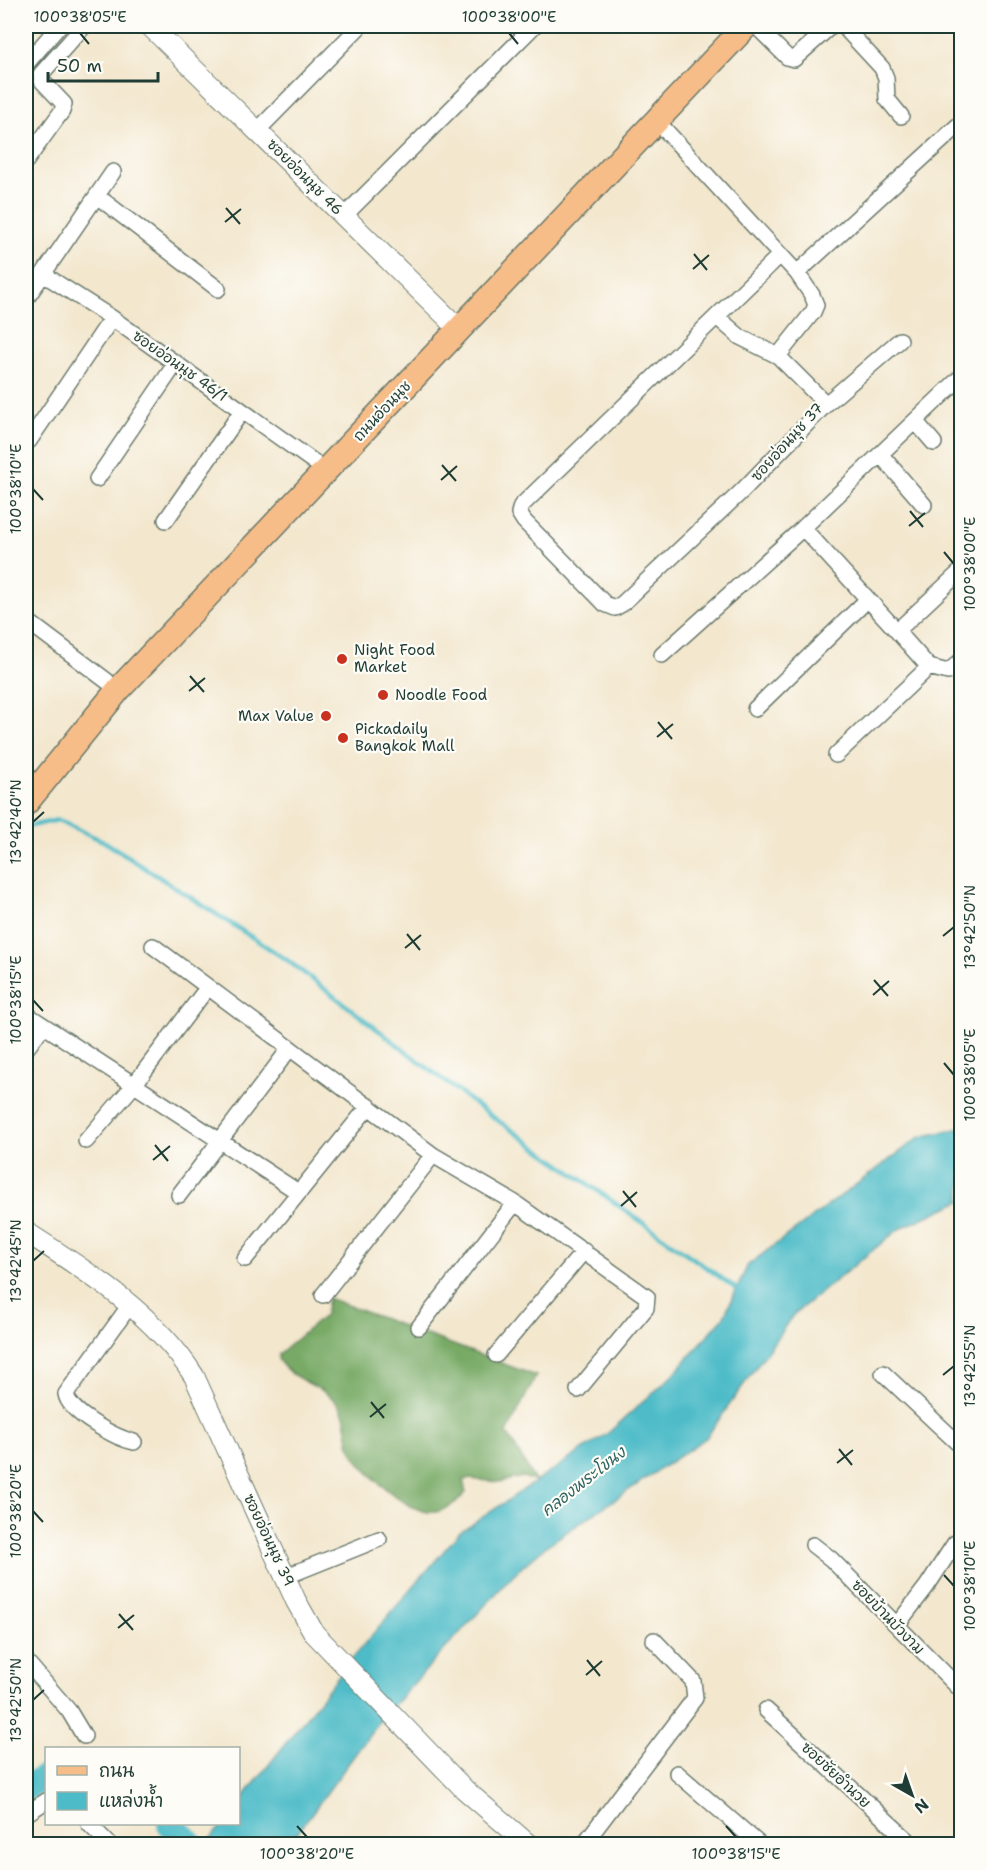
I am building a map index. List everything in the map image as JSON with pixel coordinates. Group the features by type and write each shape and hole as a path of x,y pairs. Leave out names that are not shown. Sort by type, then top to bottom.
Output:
{"main road":[{"name":"ถนนอ่อนนุช","path":"26,781 112,686 454,324 726,26"},
{"name":"ถนนอ่อนนุช","path":"454,324 746,26"},
{"name":"ถนนอ่อนนุช","path":"26,803 112,686"}],"street":[{"path":"26,64 59,26"},
{"path":"26,161 62,111 64,104 42,81 41,74 84,26"},
{"name":"ซอยอ่อนนุช 46","path":"150,26 454,324"},
{"path":"257,131 360,26"},
{"path":"344,216 534,26"},
{"path":"756,26 787,57 794,59 831,26"},
{"path":"843,26 882,68 886,78 887,99 901,116"},
{"path":"656,120 797,273 812,295 816,305 791,343 778,356"},
{"path":"797,273 962,122"},
{"path":"26,299 113,172"},
{"path":"97,196 218,289"},
{"path":"717,317 780,255"},
{"name":"ซอยอ่อนนุช 46/1","path":"43,274 112,318 319,467"},
{"name":"ซอยอ่อนนุช 37","path":"717,317 740,337 778,356 826,404 742,491 622,604 615,608 605,603 524,521 519,513 521,506 717,317"},
{"path":"29,441 112,318"},
{"path":"826,404 900,340"},
{"path":"97,479 176,363"},
{"path":"662,655 803,528 962,376"},
{"path":"166,520 242,411"},
{"path":"915,421 934,443"},
{"path":"880,454 924,505"},
{"path":"803,528 929,667 948,672 962,660"},
{"path":"897,631 962,570"},
{"path":"754,709 867,600"},
{"path":"26,620 112,686"},
{"path":"836,755 929,667"},
{"path":"153,946 433,1155 515,1203 642,1292 648,1303 578,1390"},
{"path":"86,1141 134,1085 208,987"},
{"path":"26,1014 298,1192"},
{"path":"26,1049 43,1026"},
{"path":"179,1195 218,1140 290,1048"},
{"path":"245,1259 369,1106"},
{"path":"323,1294 433,1155"},
{"path":"419,1327 515,1203"},
{"name":"ซอยอ่อนนุช 39","path":"26,1232 86,1271 130,1305 176,1347 194,1376 287,1576 296,1601 314,1633 464,1789 528,1845"},
{"path":"496,1355 584,1251"},
{"path":"130,1305 66,1394 72,1406 118,1438 134,1442"},
{"path":"883,1373 962,1447"},
{"path":"287,1576 379,1539"},
{"path":"897,1625 927,1586 955,1543"},
{"name":"ซอยบ้านบัวงาม","path":"813,1545 831,1559 897,1625 932,1664 962,1691"},
{"path":"585,1845 695,1698 693,1681 654,1640"},
{"path":"26,1661 69,1711 84,1736"},
{"name":"ซอยชัยอำนวย","path":"766,1710 907,1843"},
{"path":"677,1773 759,1845"},
{"path":"26,1814 45,1802"},
{"path":"90,1825 109,1845"}],"green space":[{"path":"328,1298 536,1376 507,1433 535,1481 523,1477 499,1482 463,1480 466,1492 449,1507 436,1512 414,1507 376,1481 352,1451 345,1420 337,1403 323,1391 291,1373 278,1359 279,1354 325,1315"}],"water":[{"name":"คลองพระโขนง","path":"961,1128 961,1201 899,1229 793,1315 706,1438 546,1546 513,1575 382,1718 289,1844 206,1844 222,1825 240,1825 240,1802 354,1656 459,1533 608,1433 672,1376 723,1318 748,1265 920,1137"}],"waterway":[{"path":"26,827 58,820 105,842 287,960 476,1105 741,1292"},
{"path":"26,1788 45,1778"},
{"path":"171,1825 191,1844"}],"place":[{"name":"Night Food Market","path":"342,659"},
{"name":"Noodle Food","path":"383,695"},
{"name":"Max Value","path":"326,716"},
{"name":"Pickadaily Bangkok Mall","path":"343,738"}]}
